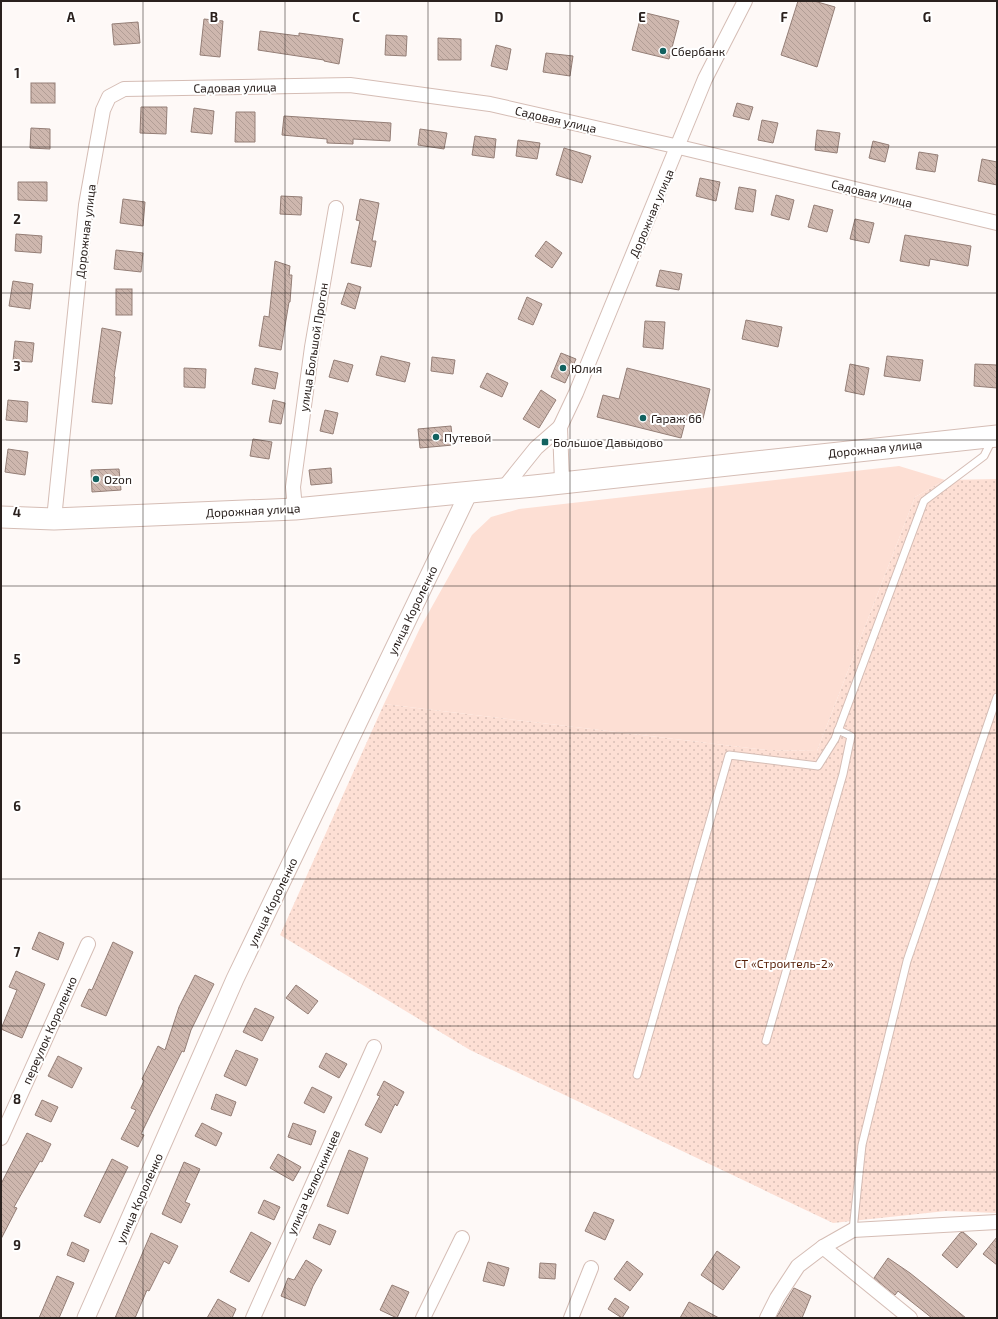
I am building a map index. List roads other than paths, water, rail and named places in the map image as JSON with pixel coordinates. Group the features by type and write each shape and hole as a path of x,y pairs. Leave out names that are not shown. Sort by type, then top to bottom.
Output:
{"main road":[{"name":"Дорожная улица","path":"1,517 54,519 295,509 503,489 995,436"}],"street":[{"name":"Дорожная улица","path":"503,489 536,448 560,427 579,385 705,79 745,1"},
{"name":"Садовая улица","path":"109,98 124,89 350,85 490,104 678,146 997,223"},
{"name":"Дорожная улица","path":"54,519 59,485 86,205 103,110 109,98"},
{"name":"улица Большой Прогон","path":"295,509 293,488 312,347 336,208"},
{"name":"Дорожная улица","path":"560,427 562,482"},
{"name":"улица Короленко","path":"86,1318 235,979 469,492"},
{"name":"переулок Короленко","path":"1,1138 88,944"},
{"name":"улица Челюскинцев","path":"252,1318 374,1047"},
{"path":"767,1318 798,1266 823,1247 853,1230 997,1222"},
{"path":"423,1318 462,1238"},
{"path":"823,1247 910,1318"},
{"path":"571,1318 591,1268"}],"lane":[{"path":"637,1075 728,755 818,766 835,739 924,500 984,456 995,436"},
{"path":"853,1230 862,1144 907,961 997,697"},
{"path":"766,1041 843,774 851,736 838,730"}],"place":[{"name":"Сбербанк","path":"663,51"},
{"name":"Юлия","path":"563,368"},
{"name":"Гараж 66","path":"643,418"},
{"name":"Путевой","path":"436,437"},
{"name":"Большое Давыдово","path":"545,442"},
{"name":"Ozon","path":"96,479"}],"park label":[{"name":"СТ «Строитель-2»","path":"784,963"}]}
